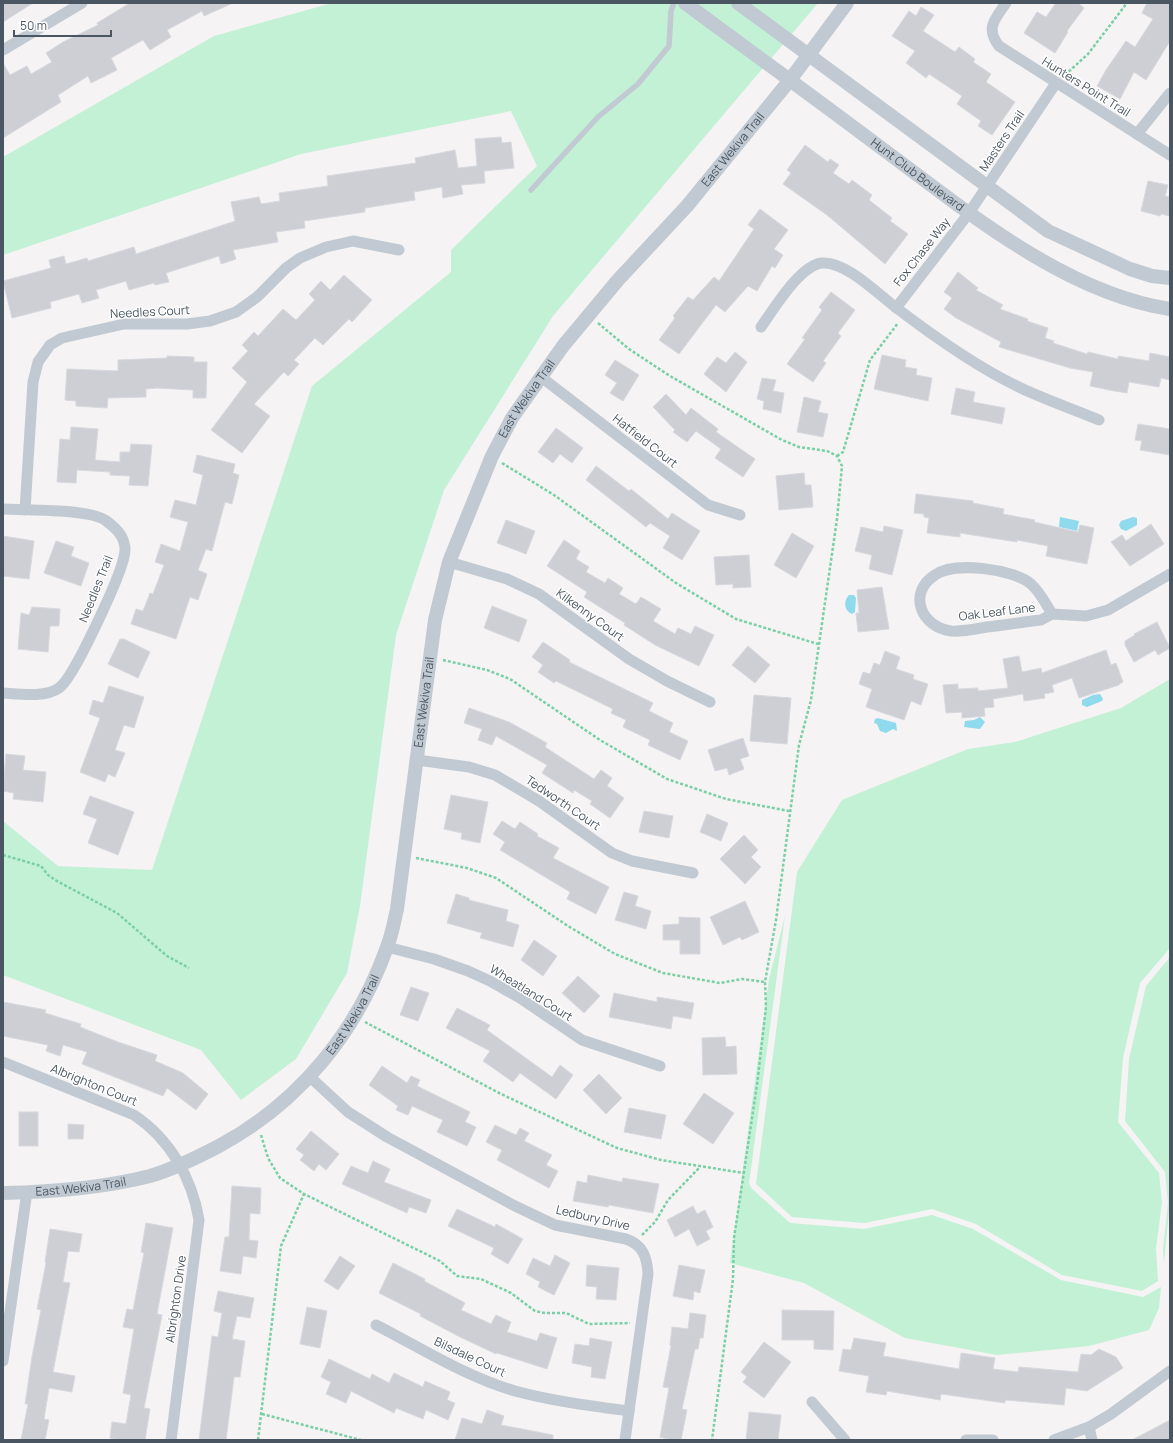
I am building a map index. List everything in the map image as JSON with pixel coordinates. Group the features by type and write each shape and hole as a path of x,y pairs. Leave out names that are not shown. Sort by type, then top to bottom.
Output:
{"street":[{"path":"3,50 82,3"},
{"name":"Hunt Club Boulevard","path":"685,3 969,213 1027,252 1102,291 1147,305 1170,309"},
{"path":"738,3 1048,231 1130,270 1152,276 1170,278"},
{"name":"East Wekiva Trail","path":"3,1193 115,1183 151,1176 181,1164 218,1146 257,1123 278,1107 310,1077 337,1043 355,1017 368,992 387,947 397,909 405,855 429,657 435,620 449,562 492,456 512,418 588,315 618,280 687,206 790,80 847,3"},
{"name":"Hunters Point Trail","path":"1006,3 993,22 992,37 999,46 1170,155"},
{"name":"Masters Trail","path":"969,213 1056,83"},
{"path":"1137,134 1170,93"},
{"name":"Fox Chase Way","path":"901,311 969,213"},
{"name":"Needles Court","path":"25,510 33,382 38,362 50,345 69,336 124,324 187,324 210,321 236,312 257,297 286,268 300,258 326,247 353,241 399,250"},
{"path":"761,326 803,272 812,265 823,263 836,264 979,366 1021,388 1099,420"},
{"name":"Hatfield Court","path":"541,377 708,505 740,515"},
{"name":"Needles Trail","path":"3,509 86,514 104,520 120,533 125,544 122,563 86,645 74,669 60,688 36,695 3,693"},
{"name":"Kilkenny Court","path":"449,562 507,579 539,594 629,659 667,681 710,702"},
{"name":"Oak Leaf Lane","path":"1052,614 1031,585 1008,573 968,567 956,568 936,574 925,586 920,596 920,606 923,615 927,620 944,629 964,631 1041,620 1052,614 1086,616 1108,610 1170,574"},
{"name":"Tedworth Court","path":"417,760 469,768 495,775 540,801 612,853 632,861 693,873"},
{"name":"Wheatland Court","path":"387,947 434,959 468,971 490,981 520,998 582,1040 660,1066"},
{"name":"Albrighton Court","path":"3,1062 134,1115 155,1131 181,1164"},
{"name":"Ledbury Drive","path":"310,1077 348,1112 387,1138 516,1206 555,1225 635,1242 642,1248 647,1259 648,1274 625,1440"},
{"name":"Albrighton Drive","path":"171,1440 199,1220 196,1202 181,1164"},
{"path":"3,1361 27,1192"},
{"name":"Bilsdale Court","path":"376,1325 476,1376 514,1391 549,1399 629,1411"},
{"path":"1054,1440 1090,1428 1170,1370"},
{"path":"812,1402 845,1440"},
{"path":"1090,1428 1092,1440"},
{"path":"966,1440 993,1440"}],"lane":[{"path":"531,190 598,117 638,84 670,46 671,11 674,3"}],"path":[{"path":"1056,83 1088,54 1127,3"},
{"path":"837,456 843,452 870,360 901,311"},
{"path":"588,315 629,349 670,376 782,440 799,447 827,451 837,456 842,466 837,519 811,700 798,745 776,920 765,982 766,1006 757,1086 734,1238 733,1279 712,1440"},
{"path":"492,456 554,495 676,583 736,619 818,644"},
{"path":"429,657 487,670 510,679 600,740 667,779 726,799 790,811"},
{"path":"3,855 41,866 48,875 55,880 117,913 167,956 189,968"},
{"path":"405,855 467,868 496,878 568,926 615,954 663,973 720,983 742,979 765,982"},
{"path":"355,1017 501,1094 617,1148 661,1160 744,1173"},
{"path":"257,1123 268,1158 280,1178 304,1194 423,1251 440,1261 457,1276 481,1279 511,1294 535,1311 545,1313 566,1313 589,1324 603,1322 641,1323"},
{"path":"635,1242 655,1222 668,1200 700,1167"},
{"path":"258,1440 282,1246 304,1194"},
{"path":"262,1414 361,1440"}],"green space":[{"path":"332,3 818,3 553,316 444,490 396,635 360,906 347,973 296,1059 241,1100 201,1050 3,975 3,821 58,866 152,870 312,386 451,272 451,250 537,166 511,111 301,154 3,255 3,157 214,36"},
{"path":"1170,679 1170,948 1140,983 1123,1058 1118,1122 1159,1173 1162,1202 1156,1249 1158,1281 1142,1291 1062,1275 976,1224 932,1209 865,1223 792,1217 756,1184 797,872 842,800 968,749 1015,742 1121,708"},
{"path":"785,916 749,1183 751,1188 790,1223 864,1229 932,1215 973,1229 1061,1280 1143,1297 1161,1287 1159,1308 1149,1330 1089,1346 997,1355 905,1338 804,1283 730,1263 769,979"},
{"path":"1170,957 1170,1201 1164,1263 1163,1249 1168,1203 1165,1172 1125,1121 1129,1059 1146,986"}],"water":[{"path":"1060,517 1079,521 1077,531 1059,527"},
{"path":"1133,517 1137,518 1137,525 1126,531 1121,529 1119,525 1121,521"},
{"path":"849,595 854,595 856,598 855,612 852,614 847,611 845,606"},
{"path":"1100,694 1103,699 1102,701 1087,707 1082,705 1082,700 1093,695"},
{"path":"980,717 985,722 980,729 964,727 965,721 974,720"},
{"path":"878,718 896,723 897,731 893,729 886,733 880,731 877,724 874,723 875,719"}],"building":[{"path":"3,3 33,3 3,22"},
{"path":"130,3 233,3 204,16 202,11 167,30 171,37 150,50 143,40 111,58 117,70 91,83 88,76 58,95 61,102 3,138 3,63 10,75 27,66 31,74 52,62 46,53 63,42 98,25 97,23"},
{"path":"1056,3 1078,3 1084,8 1067,31 1068,32 1055,53 1024,33 1037,12 1046,17"},
{"path":"1147,3 1170,3 1170,41 1146,80 1134,72 1120,99 1097,86 1126,41 1135,47 1153,19 1142,13"},
{"path":"921,7 934,15 923,31 955,52 959,47 975,59 973,62 991,74 986,82 1015,102 992,135 978,126 981,121 957,104 962,96 929,74 926,78 906,63 915,51 892,36 909,11 916,16"},
{"path":"501,137 502,143 511,142 514,168 484,171 485,183 461,185 463,194 443,198 442,187 414,192 415,200 365,208 365,212 304,221 305,228 276,232 278,242 233,250 236,259 221,264 219,256 166,273 169,282 155,285 154,283 129,290 126,281 96,290 99,298 82,303 79,294 50,302 51,308 12,318 3,281 51,268 49,260 64,256 66,264 87,258 88,261 134,247 136,254 235,221 231,202 259,197 261,204 280,201 279,193 328,186 327,176 416,163 415,158 455,150 458,168 477,166 475,139"},
{"path":"805,145 828,162 830,159 839,165 833,173 849,184 852,180 872,195 869,200 892,218 890,221 908,234 885,264 827,215 783,184 791,173 787,170"},
{"path":"1148,181 1168,185 1165,196 1170,197 1170,216 1161,214 1160,216 1141,211"},
{"path":"760,209 788,230 774,249 783,255 775,268 772,266 757,291 748,286 725,312 716,305 679,354 659,340 675,318 673,316 688,297 693,300 714,277 719,281 754,229 748,225"},
{"path":"958,272 978,288 976,290 1003,305 1000,309 1028,319 1027,321 1048,328 1045,338 1054,341 1053,343 1087,354 1088,352 1118,359 1118,356 1149,361 1150,353 1170,357 1170,380 1161,378 1159,387 1129,382 1127,393 1109,390 1090,386 1093,372 1070,368 999,347 1001,342 956,318 944,309 952,298 944,292"},
{"path":"344,275 372,300 352,322 349,319 323,345 315,338 294,360 299,364 288,376 284,372 254,404 270,416 242,453 211,430 247,382 232,368 248,351 242,345 254,332 258,336 283,309 296,320 315,300 309,294 321,281 330,290"},
{"path":"831,292 855,310 838,333 841,336 823,361 826,363 813,382 787,364 805,339 802,338 822,310 819,307"},
{"path":"735,352 747,362 726,392 704,374 717,357 726,363"},
{"path":"882,355 906,360 905,367 917,369 916,375 932,378 928,401 874,389"},
{"path":"167,356 194,357 194,362 207,362 206,398 193,398 193,390 157,388 146,389 146,397 108,398 107,408 76,406 76,401 65,400 67,369 118,371 118,360 167,358"},
{"path":"615,360 639,375 623,401 610,393 617,383 605,375"},
{"path":"762,378 776,380 773,391 784,393 781,413 763,409 764,401 757,399"},
{"path":"956,388 975,392 973,402 1005,408 1002,424 951,414"},
{"path":"666,394 686,415 691,408 718,429 716,432 755,459 743,477 715,458 721,449 696,431 687,442 673,432 675,430 653,407"},
{"path":"804,397 821,401 818,412 828,414 823,437 797,432"},
{"path":"1138,424 1170,429 1170,455 1140,450 1142,441 1135,440"},
{"path":"71,427 98,429 95,460 120,462 120,452 130,452 131,444 152,445 148,486 129,485 130,476 110,475 110,472 77,470 76,483 57,482 60,439 70,440"},
{"path":"556,428 583,448 572,463 560,454 553,463 538,452"},
{"path":"197,455 235,464 233,473 239,475 232,504 225,502 212,551 206,549 198,570 207,574 198,600 190,597 176,639 131,624 136,609 143,611 150,593 153,594 164,565 155,562 161,544 180,551 188,522 170,517 175,500 196,505 203,475 193,472"},
{"path":"596,466 629,491 631,489 668,519 672,513 700,531 682,560 663,548 670,536 650,523 646,527 586,480"},
{"path":"804,473 805,485 811,485 813,507 779,510 776,476"},
{"path":"916,494 973,501 973,503 1004,509 1003,514 1035,520 1034,522 1078,532 1080,525 1094,528 1087,564 1046,556 1048,546 1017,540 1017,542 960,533 960,537 927,533 929,518 924,517 924,514 914,513"},
{"path":"506,520 535,531 526,554 497,543"},
{"path":"1151,524 1164,544 1130,566 1111,542 1122,535 1126,541"},
{"path":"884,526 903,530 892,575 869,569 872,555 855,551 861,527 883,532"},
{"path":"792,533 814,546 796,578 774,565"},
{"path":"3,536 34,541 29,579 3,576"},
{"path":"564,540 580,551 576,559 589,567 586,572 605,583 608,578 623,588 619,594 636,604 641,597 661,609 653,621 675,634 678,628 691,634 695,626 714,635 699,666 655,645 624,625 625,623 584,597 587,592 547,566"},
{"path":"56,541 74,547 71,556 89,563 81,586 44,573"},
{"path":"749,555 751,587 733,588 733,584 716,585 714,557"},
{"path":"882,587 889,629 858,632 856,613 859,613 857,590"},
{"path":"492,606 527,620 519,642 484,628"},
{"path":"32,607 60,609 59,626 50,626 48,652 18,649 21,613 29,615"},
{"path":"1157,622 1170,648 1158,655 1155,650 1134,662 1125,645 1125,641 1135,635 1134,634"},
{"path":"120,639 124,639 150,652 138,678 108,664"},
{"path":"543,642 570,660 569,662 653,703 649,711 673,723 669,732 688,741 680,760 648,745 650,740 623,727 626,720 611,713 613,709 556,681 554,683 538,672 543,665 532,657"},
{"path":"748,646 770,665 755,683 732,665"},
{"path":"1106,650 1111,665 1116,663 1123,682 1119,685 1079,698 1072,678 1052,685 1054,692 1044,694 1045,698 1024,701 1023,694 993,699 994,707 984,708 985,716 962,718 962,712 946,713 943,685 958,684 958,689 978,688 978,691 1008,688 1003,659 1019,656 1022,672 1041,668 1042,673"},
{"path":"885,651 900,657 896,669 914,675 913,679 928,684 921,705 911,701 904,720 866,707 872,689 859,684 863,672 870,674 874,663 880,665"},
{"path":"109,686 144,697 134,728 124,725 115,750 125,753 115,777 108,774 105,782 80,772 100,718 89,714 93,700 103,703"},
{"path":"754,695 791,698 787,744 750,741"},
{"path":"469,708 509,722 547,743 545,747 594,779 601,770 612,778 607,786 624,798 610,818 590,804 592,801 574,790 573,793 542,773 547,765 496,736 492,745 478,740 482,729 464,723"},
{"path":"743,738 749,756 740,759 744,769 729,775 727,768 715,771 708,750"},
{"path":"6,754 25,756 23,770 46,772 43,802 13,799 14,793 3,791"},
{"path":"451,795 488,802 480,843 461,839 462,833 444,829"},
{"path":"90,796 134,812 118,855 88,843 97,819 83,814"},
{"path":"644,811 673,816 669,838 639,832"},
{"path":"707,814 728,823 721,841 700,832"},
{"path":"502,821 515,829 520,822 538,834 537,836 559,848 553,858 609,887 596,914 567,899 570,892 500,850 505,842 493,834"},
{"path":"744,835 758,850 751,857 761,867 745,884 720,859"},
{"path":"624,892 638,896 635,906 651,911 646,929 615,920"},
{"path":"456,894 469,898 469,900 508,910 506,921 519,925 513,947 480,938 482,933 447,923"},
{"path":"745,901 759,932 742,940 740,937 723,945 710,917"},
{"path":"679,917 700,918 700,954 680,954 680,940 663,940 663,925 679,924"},
{"path":"534,940 557,956 543,976 521,960"},
{"path":"578,976 600,996 584,1013 562,993"},
{"path":"411,987 429,993 418,1021 400,1015"},
{"path":"614,993 657,1002 657,997 694,1003 691,1019 673,1016 671,1029 609,1017"},
{"path":"3,1002 46,1010 45,1013 81,1024 80,1027 157,1055 155,1061 183,1073 208,1094 196,1110 167,1088 163,1096 82,1064 87,1052 63,1045 60,1056 46,1051 48,1045 3,1036"},
{"path":"457,1008 490,1025 487,1030 552,1077 560,1065 573,1075 556,1099 520,1073 513,1082 483,1061 490,1051 446,1028"},
{"path":"725,1037 726,1047 736,1046 737,1074 703,1075 702,1038"},
{"path":"382,1066 407,1083 411,1076 420,1080 417,1086 470,1112 465,1122 476,1127 467,1146 437,1132 443,1120 412,1106 408,1115 396,1110 398,1106 369,1085"},
{"path":"599,1074 622,1098 606,1114 583,1090"},
{"path":"704,1093 734,1113 713,1144 683,1124"},
{"path":"629,1108 666,1115 661,1139 624,1132"},
{"path":"19,1112 38,1112 38,1146 19,1146"},
{"path":"68,1124 84,1125 83,1139 68,1139"},
{"path":"495,1125 516,1135 520,1128 529,1133 524,1141 552,1155 546,1165 558,1171 549,1188 497,1160 502,1150 486,1142"},
{"path":"311,1131 339,1154 326,1170 319,1164 314,1171 300,1160 304,1155 296,1149"},
{"path":"373,1161 390,1169 384,1182 431,1200 426,1213 409,1207 407,1213 342,1184 351,1166 368,1173"},
{"path":"588,1175 622,1182 623,1178 659,1184 653,1213 609,1205 608,1207 573,1201 577,1181 587,1183"},
{"path":"232,1186 261,1188 260,1214 250,1213 249,1240 258,1241 256,1258 243,1256 241,1274 220,1271 225,1237 229,1237"},
{"path":"693,1206 697,1214 705,1210 713,1227 706,1231 710,1239 697,1246 689,1229 675,1237 667,1220"},
{"path":"457,1209 495,1227 496,1224 523,1239 508,1264 491,1254 494,1248 448,1226"},
{"path":"146,1223 173,1228 157,1314 162,1315 144,1408 150,1409 145,1440 120,1440 110,1438 112,1422 126,1424 131,1395 123,1393 134,1329 123,1327 127,1309 133,1310 144,1253 141,1252"},
{"path":"50,1229 82,1234 79,1252 68,1251 63,1282 70,1283 53,1372 75,1376 72,1392 49,1388 44,1419 49,1420 45,1440 21,1440 28,1404 25,1404 32,1357 41,1310 37,1309 46,1263"},
{"path":"555,1255 570,1263 554,1295 538,1287 540,1282 526,1274 533,1258 550,1266"},
{"path":"340,1256 355,1266 338,1290 324,1281"},
{"path":"393,1263 425,1279 424,1281 465,1303 461,1310 491,1324 496,1315 511,1322 507,1332 537,1341 540,1333 557,1338 547,1369 497,1353 496,1354 460,1337 420,1316 421,1314 379,1293"},
{"path":"587,1265 619,1268 616,1300 596,1299 597,1287 586,1286"},
{"path":"679,1265 705,1270 700,1293 694,1291 693,1300 673,1296"},
{"path":"218,1291 254,1298 250,1318 237,1316 232,1339 245,1341 240,1377 234,1377 226,1440 199,1440 212,1336 218,1337 222,1313 214,1311"},
{"path":"307,1307 327,1311 320,1348 300,1344"},
{"path":"782,1310 834,1311 833,1350 814,1349 814,1340 782,1340"},
{"path":"690,1313 706,1315 703,1338 700,1338 698,1349 695,1349 682,1409 687,1410 681,1440 672,1440 660,1437 669,1388 663,1387 671,1346 672,1327 688,1329"},
{"path":"590,1338 612,1342 605,1379 591,1377 592,1367 572,1363 575,1344 589,1346"},
{"path":"854,1338 886,1343 883,1356 959,1369 961,1353 995,1358 993,1369 1018,1372 1019,1367 1078,1372 1081,1354 1091,1355 1099,1349 1116,1357 1123,1368 1087,1391 1066,1388 1064,1405 1005,1400 1005,1403 941,1394 940,1400 887,1391 886,1395 866,1392 869,1376 839,1371 843,1349 851,1350"},
{"path":"764,1342 791,1362 764,1398 743,1382 747,1377 741,1372"},
{"path":"329,1359 370,1379 372,1374 389,1383 394,1373 423,1387 425,1381 450,1392 447,1400 455,1403 448,1420 426,1410 423,1419 396,1408 394,1413 351,1391 346,1403 326,1394 331,1382 321,1377"},
{"path":"487,1410 504,1416 501,1425 553,1435 553,1440 455,1440 462,1418 482,1424"},
{"path":"749,1412 781,1415 778,1440 746,1440"},
{"path":"1170,1420 1170,1440 1132,1440"}]}
